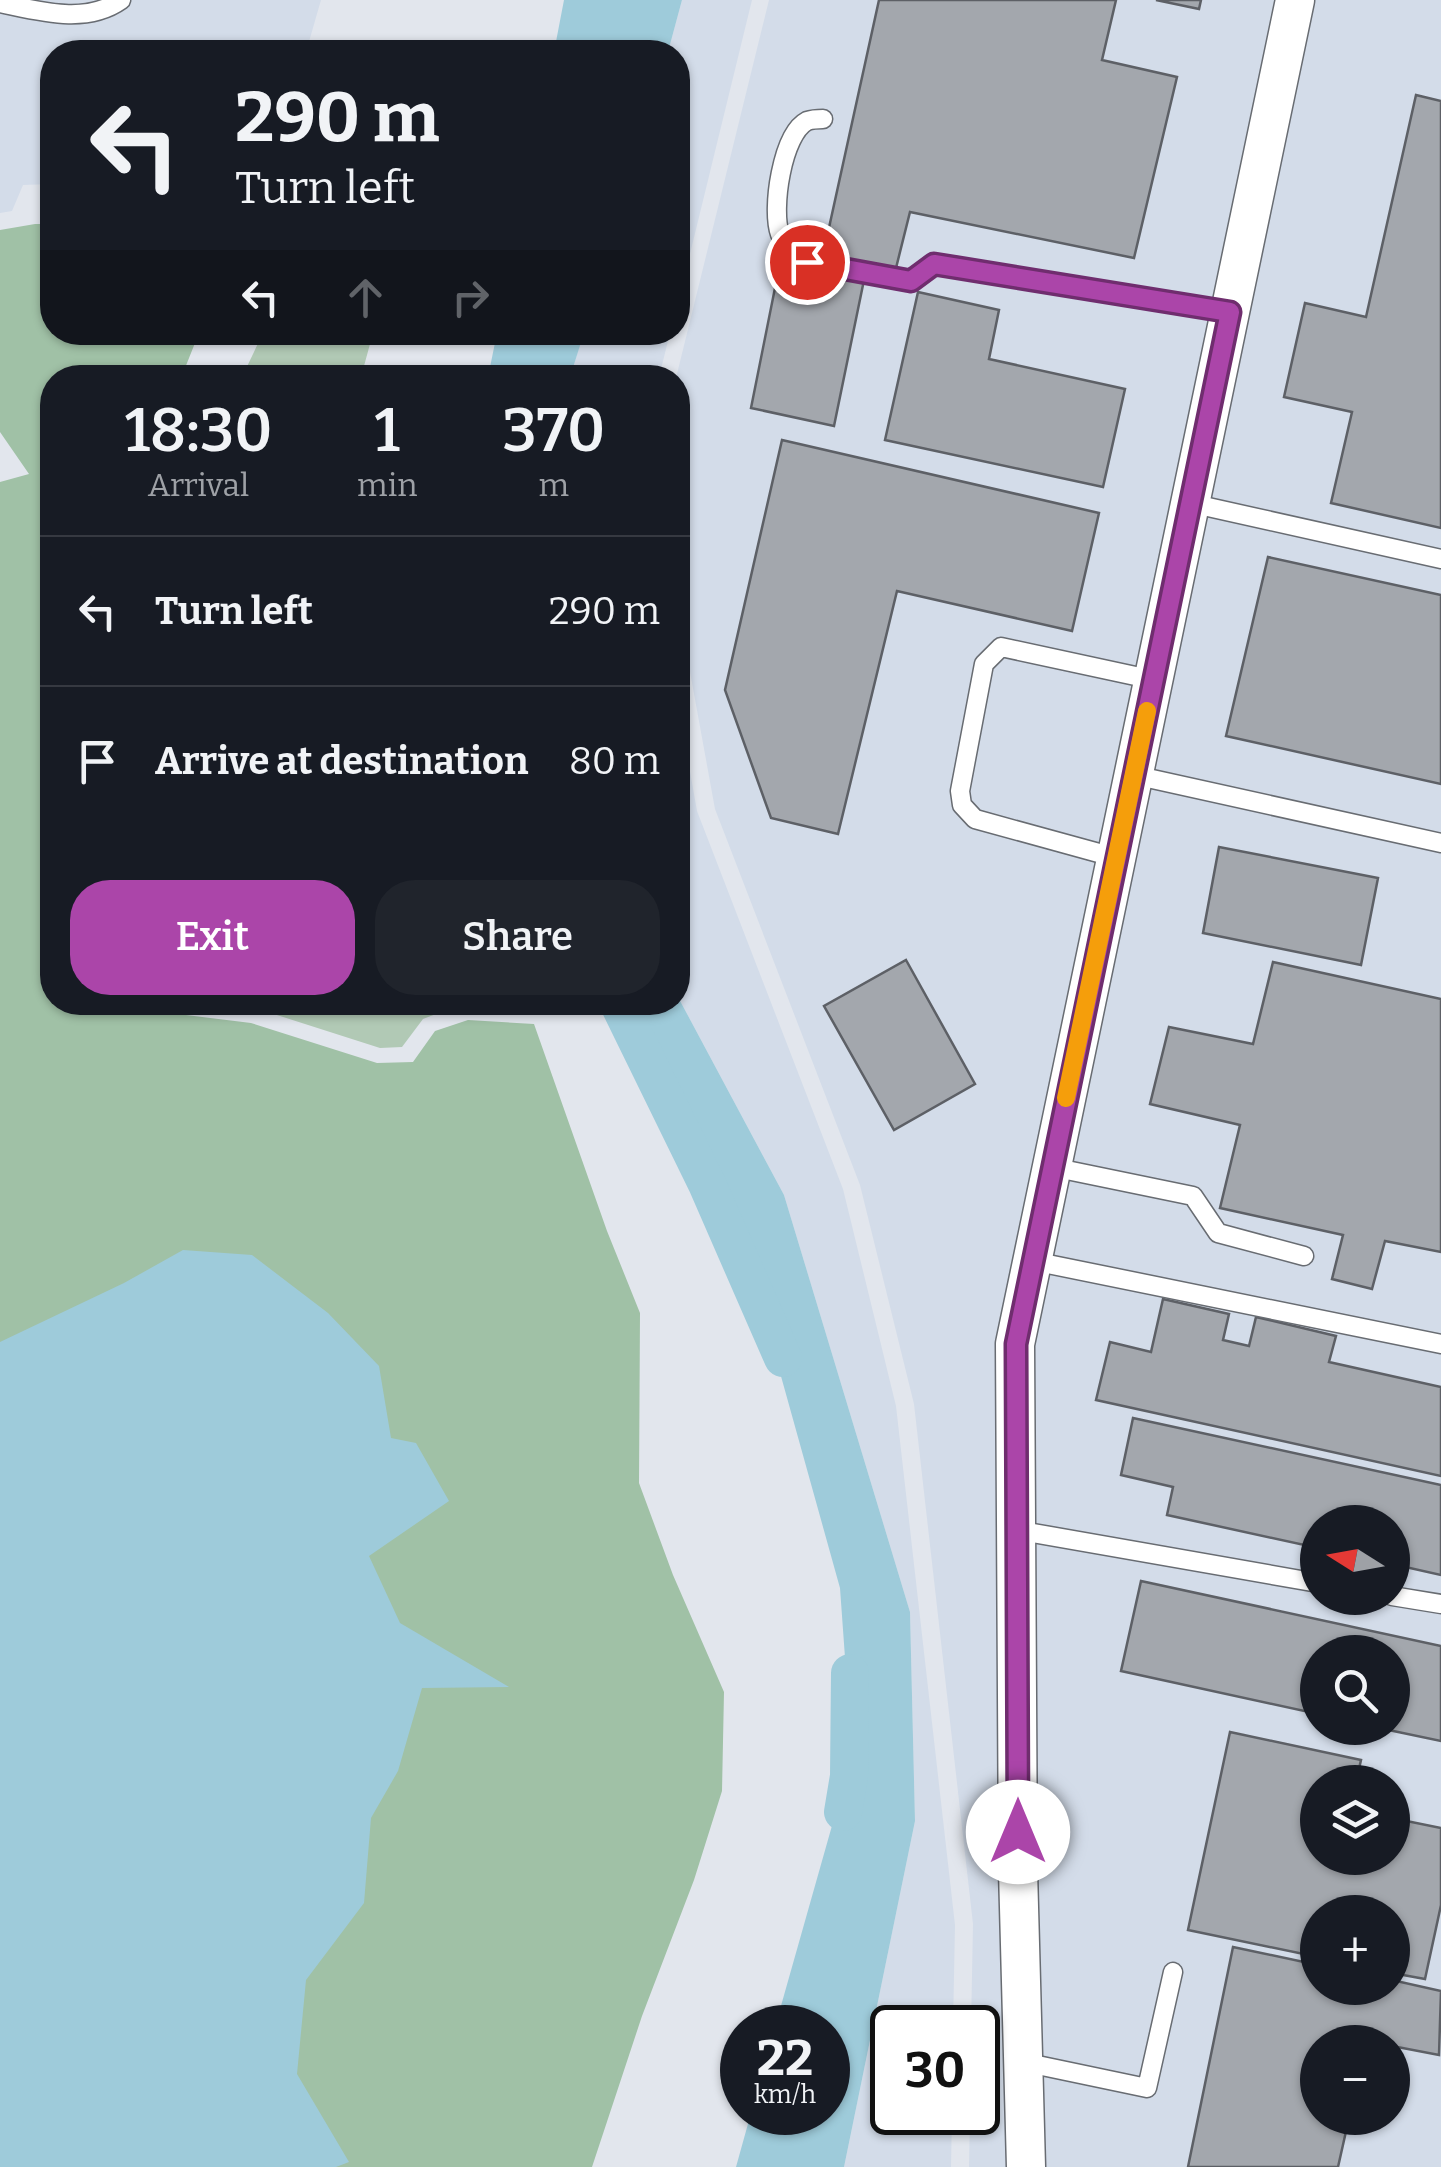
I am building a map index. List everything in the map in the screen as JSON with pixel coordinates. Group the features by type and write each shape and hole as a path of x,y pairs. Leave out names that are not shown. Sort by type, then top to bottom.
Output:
{"street":[{"path":"1026,2167 1018,1870 1016,1344 1295,0"}],"lane":[{"path":"0,3 54,14 105,12 121,0"},
{"path":"823,119 808,120 793,136 778,188 778,231 794,256 807,262 911,281 934,264 1230,312"},
{"path":"1190,503 1441,559"},
{"path":"1116,858 976,820 962,805 960,790 984,664 1001,647 1154,680"},
{"path":"1134,774 1441,843"},
{"path":"1052,1167 1193,1196 1218,1232 1304,1256"},
{"path":"1033,1261 1441,1344"},
{"path":"1016,1530 1300,1580"},
{"path":"1410,1599 1441,1604"},
{"path":"1023,2062 1147,2088 1173,1972"}],"shaded area":[{"path":"0,0 321,0 309,40 40,40 40,184 23,185 12,211 0,213"},
{"path":"682,0 752,0 690,254 690,40 671,40"},
{"path":"769,0 1441,0 1441,2167 969,2167 970,2135 1000,2135 1000,2005 971,2005 973,1924 914,1404 860,1185 715,809 690,672 690,365 679,365 684,345 690,345 690,321"},
{"path":"580,345 667,345 662,365 574,365"},
{"path":"690,772 697,811 843,1189 896,1406 955,1925 953,2005 877,2005 915,1821 910,1612 784,1195 688,1015"},
{"path":"870,2040 870,2135 952,2135 951,2167 844,2167"}],"green space":[{"path":"40,224 40,345 194,345 186,365 40,365 40,1015 186,1015 251,1023 377,1063 413,1062 435,1031 468,1020 534,1024 640,1313 639,1483 673,1575 724,1692 722,1791 592,2167 0,2167 0,482 29,474 0,432 0,230"},
{"path":"257,345 370,345 364,365 248,365"},
{"path":"277,1015 433,1015 423,1019 402,1047 380,1048"}],"water":[{"path":"564,0 682,0 671,40 556,40"},
{"path":"494,345 580,345 574,365 490,365"},
{"path":"634,1015 688,1015 784,1195 910,1612 915,1821 877,2005 870,2005 870,2040 844,2167 736,2167 745,2135 850,2135 850,2005 781,2005 852,1755 840,1588 750,1265"},
{"path":"183,1250 252,1255 328,1313 379,1366 391,1438 416,1443 449,1501 369,1556 400,1623 509,1687 422,1688 398,1771 371,1818 364,1903 306,1980 297,2074 349,2162 336,2167 0,2167 0,1342"}],"building":[{"path":"879,0 1116,0 1102,60 1177,77 1134,258 910,212 895,272 823,255"},
{"path":"1156,0 1201,0 1199,9"},
{"path":"1416,95 1441,101 1441,528 1331,503 1352,412 1284,397 1305,303 1366,317"},
{"path":"780,263 864,280 834,426 751,408"},
{"path":"918,292 999,310 989,359 1125,389 1103,487 885,440"},
{"path":"782,440 1099,513 1072,631 897,591 838,834 771,818 725,690"},
{"path":"1268,557 1441,595 1441,784 1226,736"},
{"path":"1219,847 1378,878 1361,965 1203,933"},
{"path":"906,960 975,1084 894,1130 824,1006"},
{"path":"1273,962 1441,999 1441,1252 1385,1241 1372,1289 1332,1279 1343,1235 1220,1208 1240,1125 1150,1104 1169,1027 1253,1044"},
{"path":"1163,1299 1229,1314 1223,1340 1249,1346 1256,1317 1336,1336 1329,1362 1441,1387 1441,1476 1096,1400 1110,1342 1151,1352"},
{"path":"1133,1418 1441,1485 1441,1575 1410,1568 1410,1505 1300,1505 1300,1544 1167,1515 1173,1487 1121,1475"},
{"path":"1141,1581 1390,1635 1300,1635 1300,1710 1121,1671"},
{"path":"1410,1639 1441,1646 1441,1741 1410,1734"},
{"path":"1230,1732 1361,1760 1360,1765 1300,1765 1300,1875 1410,1875 1410,1822 1441,1828 1441,1905 1425,1979 1410,1976 1410,1895 1300,1895 1300,1953 1188,1930"},
{"path":"1233,1947 1300,1961 1300,2005 1410,2005 1410,1984 1441,1991 1439,2055 1410,2049 1410,2025 1300,2025 1300,2135 1345,2135 1338,2167 1188,2167"}],"waterway":[{"path":"624,1015 707,1184 783,1358"},
{"path":"843,1812 849,1776 850,1673"}],"slow traffic":[{"path":"1066,1098 1147,711"}],"route":[{"path":"807,262 911,281 934,264 1230,312 1016,1344 1018,1832"}]}
